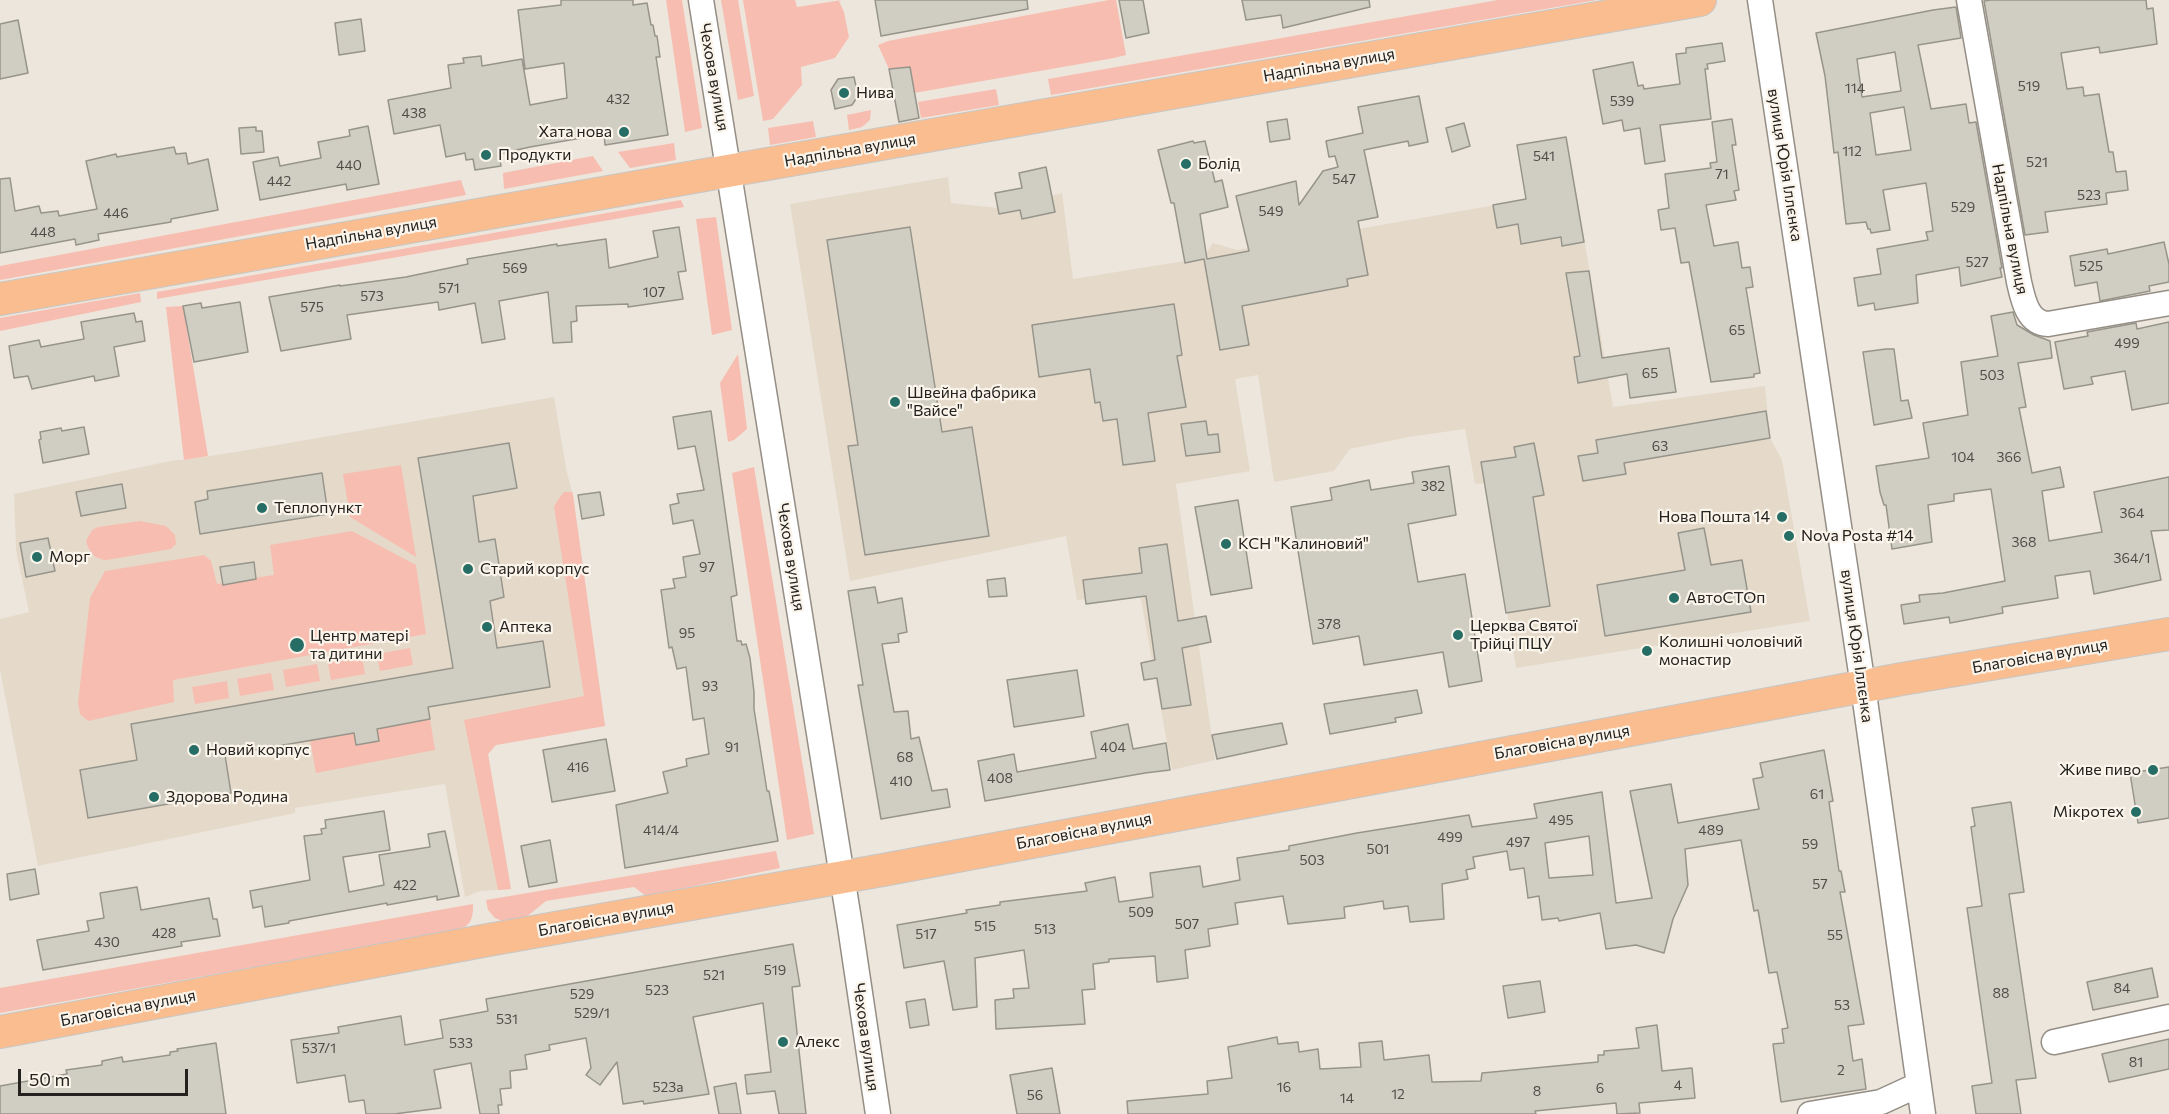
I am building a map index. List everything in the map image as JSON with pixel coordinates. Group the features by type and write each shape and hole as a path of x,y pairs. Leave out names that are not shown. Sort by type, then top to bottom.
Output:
{"main road":[{"name":"Надпільна вулиця","path":"0,299 1700,0"},
{"name":"Благовісна вулиця","path":"0,1032 1863,686 2169,634"}],"street":[{"name":"Чехова вулиця","path":"701,0 730,170 878,1114"},
{"name":"вулиця Юрія Іллєнка","path":"1760,0 1863,686 1923,1114"},
{"name":"Надпільна вулиця","path":"1969,0 2015,262 2021,292 2029,313 2038,322 2058,323 2169,303"},
{"path":"2054,1042 2169,1017"},
{"path":"1810,1114 1881,1102 1918,1085"}],"shaded area":[{"path":"666,0 682,0 702,128 685,132"},
{"path":"721,0 738,0 754,96 738,100"},
{"path":"743,0 795,0 797,7 842,0 839,1 844,12 849,37 835,58 801,67 802,85 773,119 763,121"},
{"path":"1116,0 1126,55 1114,58 914,93 910,67 889,69 878,45 888,41"},
{"path":"1498,0 1597,0 1051,95 1048,79"},
{"path":"996,89 999,105 921,118 918,102"},
{"path":"871,110 870,120 862,127 849,130 847,115"},
{"path":"813,121 816,137 770,145 768,128"},
{"path":"674,143 676,160 630,168 618,152"},
{"path":"593,156 603,171 504,189 503,173"},
{"path":"948,177 951,203 999,208 1062,193 1073,279 1203,258 1213,243 1237,250 1576,191 1613,407 1765,386 1770,438 1782,460 1810,621 1516,668 1487,483 1475,484 1465,429 1350,449 1334,471 1274,482 1258,375 1235,379 1250,471 1176,484 1215,760 1172,770 1140,595 1077,600 1066,536 850,581 790,204"},
{"path":"461,180 466,195 0,280 0,266"},
{"path":"681,200 684,207 157,299 157,292"},
{"path":"716,217 732,330 712,335 696,219"},
{"path":"140,293 141,302 0,331 0,318"},
{"path":"183,306 208,456 184,460 166,307"},
{"path":"738,354 747,429 728,442 720,383"},
{"name":"Центр матері та дитини","path":"554,397 573,495 605,726 496,745 488,754 511,889 480,891 465,897 445,784 295,808 295,813 38,866 0,670 0,619 29,612 16,550 14,494 175,460 254,449"},
{"path":"401,465 416,557 350,517 343,474"},
{"path":"754,467 814,834 787,840 732,473"},
{"path":"564,492 572,492 573,495 605,726 496,745 488,754 511,889 498,890 464,720 584,696 554,507"},
{"path":"140,521 166,526 175,535 176,544 171,549 107,560 96,557 89,549 86,541 92,530 98,527"},
{"path":"352,531 416,565 426,634 173,680 174,702 88,721 80,714 78,703 90,598 105,571 204,555 211,561 217,584 274,575 270,545"},
{"path":"410,648 413,665 380,671 377,654"},
{"path":"362,657 365,674 331,680 328,663"},
{"path":"317,664 320,681 286,687 283,670"},
{"path":"271,673 274,690 240,696 237,679"},
{"path":"227,681 229,698 195,704 192,687"},
{"path":"430,719 435,750 316,773 310,740 354,733 357,745 379,741 377,729"},
{"path":"776,851 780,868 646,896 634,887 546,901 525,918 502,921 495,918 488,910 486,900"},
{"path":"473,904 471,920 460,930 0,1013 0,988"}],"building":[{"path":"561,0 633,0 633,5 647,3 651,25 657,36 660,57 656,57 668,135 605,145 604,134 530,147 499,154 501,166 475,170 473,159 466,160 465,153 446,157 440,125 394,134 388,100 451,88 448,65 464,63 463,58 481,56 482,66 522,59 530,105 567,98 564,63 525,69 518,10 561,5"},
{"path":"875,0 1027,0 1028,9 881,36"},
{"path":"1119,0 1143,0 1149,33 1126,38"},
{"path":"1242,0 1369,0 1370,7 1283,28 1281,15 1246,20"},
{"path":"2146,0 2147,9 2153,8 2157,44 2100,53 2099,47 2061,53 2067,89 2083,87 2084,96 2099,94 2109,152 2113,152 2116,172 2126,171 2128,190 2106,193 2107,204 2045,212 2048,232 2025,235 1984,1"},
{"path":"1956,7 1961,38 1918,45 1931,109 1966,104 1969,123 1976,122 2002,277 1961,286 1959,267 1916,275 1918,303 1875,310 1874,303 1858,306 1854,278 1881,274 1877,249 1928,240 1926,232 1933,231 1926,183 1883,190 1890,230 1871,233 1866,222 1846,224 1838,152 1834,153 1825,76 1816,33","holes":["1895,52 1901,91 1862,97 1857,59","1904,107 1911,150 1876,155 1870,113"]},
{"path":"361,19 365,51 339,55 335,23"},
{"path":"18,20 28,73 0,79 0,24"},
{"path":"1722,43 1725,61 1707,64 1708,69 1705,69 1711,119 1660,125 1665,161 1645,164 1640,128 1624,131 1622,120 1603,124 1593,70 1633,62 1638,86 1643,85 1644,89 1680,84 1676,54 1686,53 1686,48"},
{"path":"910,67 919,118 899,122 889,69"},
{"name":"Нива","path":"854,77 858,96 852,105 835,109 831,90 838,79"},
{"path":"1419,96 1428,142 1409,146 1408,141 1364,150 1378,217 1358,221 1368,275 1347,279 1348,286 1242,306 1249,345 1220,350 1204,259 1185,263 1174,203 1171,203 1158,150 1193,141 1194,143 1205,141 1215,182 1222,180 1228,207 1200,214 1207,259 1249,251 1236,196 1296,181 1299,205 1323,171 1338,167 1335,156 1329,157 1326,141 1363,133 1358,107"},
{"path":"1287,119 1290,139 1270,142 1267,122"},
{"path":"1732,119 1736,145 1732,145 1739,190 1734,191 1736,200 1706,205 1714,246 1738,242 1742,268 1750,267 1753,287 1746,288 1760,373 1754,374 1754,377 1711,382 1689,262 1681,263 1675,228 1661,230 1658,210 1669,208 1665,174 1711,168 1710,163 1717,162 1712,122"},
{"path":"1464,123 1470,146 1452,152 1446,128"},
{"path":"368,126 379,184 347,190 346,184 260,200 253,162 278,157 280,166 321,158 318,142 350,136 349,130"},
{"path":"256,127 256,131 262,131 264,152 241,154 239,128"},
{"path":"1566,137 1584,242 1562,246 1561,237 1521,244 1518,224 1497,228 1493,205 1526,199 1517,145"},
{"path":"174,147 176,154 186,153 188,164 208,159 218,210 171,219 171,222 98,234 99,240 76,245 75,239 0,253 0,179 10,178 15,211 39,206 41,213 58,211 59,216 97,209 86,161 116,154 117,157"},
{"path":"1046,167 1055,212 1022,219 1020,210 999,214 995,193 1022,188 1019,173"},
{"path":"679,227 686,271 678,272 683,299 628,307 628,304 576,306 577,321 571,322 572,342 553,343 548,292 499,301 505,339 482,343 475,303 439,310 438,302 347,315 351,339 281,351 269,297 406,277 468,264 467,259 557,244 557,246 606,239 609,268 658,257 653,231"},
{"name":"Швейна фабрика \"Вайсе\"","path":"910,227 942,432 972,427 989,536 865,555 848,446 858,445 827,240"},
{"path":"2164,242 2169,264 2169,282 2149,286 2150,291 2100,301 2097,282 2075,286 2070,256 2107,249 2108,254"},
{"path":"1589,271 1602,358 1669,348 1676,392 1630,398 1627,374 1578,383 1574,357 1580,356 1566,273"},
{"path":"240,302 248,352 194,362 183,306 201,303 202,308"},
{"path":"1174,304 1182,355 1177,356 1186,407 1148,413 1155,461 1123,465 1117,419 1103,421 1100,402 1095,403 1090,369 1039,377 1032,325"},
{"path":"2013,312 2017,325 2050,341 2052,358 2018,363 2026,407 2019,408 2032,473 2060,467 2064,487 2042,491 2049,541 2102,532 2094,492 2169,477 2169,530 2151,531 2161,580 2094,594 2090,571 2055,576 2058,598 2002,607 2003,613 1950,623 1949,617 1904,624 1901,605 1920,602 1919,595 1943,593 2005,581 1991,489 1954,494 1954,501 1928,505 1932,542 1892,549 1886,505 1884,505 1880,492 1876,466 1929,458 1923,423 1968,415 1961,362 1998,356 1991,316"},
{"path":"134,313 136,322 142,321 145,341 114,347 119,376 95,381 94,376 32,389 28,376 14,378 9,346 39,340 41,347 84,339 81,322"},
{"path":"2169,322 2169,403 2132,410 2125,371 2091,377 2093,384 2064,389 2055,342 2088,336 2087,332 2136,323 2137,329"},
{"path":"1894,349 1901,401 1908,400 1912,418 1874,425 1863,352"},
{"path":"711,411 737,595 731,597 737,641 741,641 742,645 746,644 750,658 754,709 767,791 769,791 778,841 625,868 616,805 668,793 663,772 687,766 686,759 709,754 704,718 693,720 686,667 677,669 672,647 669,648 661,590 675,588 673,579 686,577 683,557 700,554 693,520 673,524 670,505 679,503 677,494 704,490 695,446 678,449 673,417"},
{"path":"1766,411 1770,438 1624,463 1626,474 1583,481 1578,456 1598,453 1596,440"},
{"path":"1206,421 1208,435 1218,434 1220,452 1186,456 1181,424"},
{"path":"84,427 89,454 43,463 40,432"},
{"path":"509,443 517,488 473,496 479,542 495,539 504,597 490,601 497,648 543,641 550,687 428,707 430,719 377,729 379,741 356,745 354,733 225,755 231,793 88,818 80,770 137,760 131,724 453,668 418,458"},
{"path":"1534,443 1544,495 1533,497 1550,606 1506,613 1481,462 1516,457 1514,447"},
{"path":"1449,466 1456,515 1408,524 1418,582 1465,574 1482,681 1449,687 1443,652 1364,665 1359,636 1313,644 1291,507 1332,500 1330,488 1369,480 1371,490 1414,483 1412,472"},
{"name":"Теплопункт","path":"322,473 328,514 200,534 195,502 208,499 207,491"},
{"path":"122,484 126,508 81,516 76,492"},
{"path":"600,492 604,515 582,519 578,495"},
{"name":"КСН \"Калиновий\"","path":"1238,500 1252,588 1211,595 1195,507"},
{"name":"АвтоСТОп","path":"1704,528 1711,565 1742,560 1751,612 1605,636 1597,585 1685,570 1678,533"},
{"name":"Морг","path":"48,538 55,571 26,577 20,543"},
{"path":"1167,544 1178,621 1206,616 1211,642 1182,648 1191,705 1162,709 1157,678 1144,680 1141,663 1155,660 1146,596 1086,604 1083,580 1142,573 1139,548"},
{"path":"254,562 256,579 223,585 220,567"},
{"path":"1005,578 1007,596 989,597 987,580"},
{"path":"875,587 878,603 902,598 907,632 898,634 899,642 882,644 894,712 908,711 911,739 919,737 932,791 947,789 950,807 881,819 858,685 863,685 848,591"},
{"path":"1077,670 1084,716 1014,727 1007,680"},
{"path":"1417,690 1422,713 1395,718 1396,722 1330,734 1324,704"},
{"path":"1282,723 1287,744 1217,759 1212,735"},
{"path":"1128,724 1133,749 1166,743 1170,770 985,801 978,761 1014,754 1017,772 1096,758 1091,732"},
{"path":"606,739 615,791 552,802 543,750"},
{"path":"1824,750 1833,801 1829,802 1839,871 1841,871 1845,892 1840,892 1864,1024 1848,1026 1853,1061 1862,1059 1866,1089 1781,1102 1773,1044 1784,1043 1782,1029 1788,1028 1777,972 1769,973 1758,910 1754,911 1741,840 1685,849 1688,885 1673,919 1664,953 1636,945 1606,949 1600,913 1559,921 1558,918 1542,920 1539,896 1528,898 1524,868 1510,870 1507,851 1473,857 1475,868 1466,870 1468,879 1442,884 1444,919 1410,922 1408,906 1384,909 1383,901 1344,907 1345,918 1288,924 1283,896 1235,903 1238,924 1208,929 1210,946 1185,950 1188,978 1157,982 1155,956 1109,959 1109,962 1093,964 1095,989 1082,990 1085,1024 996,1029 995,1000 1014,998 1013,989 1029,988 1024,950 975,958 977,1007 953,1010 944,961 904,968 897,925 967,913 966,910 1000,905 1000,902 1087,891 1085,883 1115,877 1119,902 1153,897 1150,873 1200,866 1203,887 1240,880 1237,858 1289,850 1289,846 1357,833 1469,815 1472,827 1537,818 1534,804 1602,792 1616,903 1652,898 1630,791 1671,784 1678,823 1759,809 1753,779 1763,777 1760,763","holes":["1589,836 1593,875 1549,878 1545,843"]},
{"path":"2169,767 2169,818 2138,823 2130,773"},
{"path":"2011,802 2024,892 2009,894 2036,1078 2016,1080 2021,1114 1976,1114 1972,1086 1992,1083 1967,908 1982,906 1971,827 1975,826 1972,808"},
{"path":"384,811 390,850 343,857 349,892 384,885 379,855 430,847 428,834 445,831 459,896 437,900 437,896 387,905 387,903 265,927 262,906 253,908 250,891 310,880 304,836 322,834 321,829 326,828 325,820"},
{"path":"550,840 557,882 529,887 521,846"},
{"path":"35,869 39,894 10,900 7,874"},
{"path":"137,887 141,910 209,898 213,919 217,919 220,936 181,942 182,946 43,970 37,940 89,931 87,921 104,918 100,893"},
{"path":"793,944 800,986 792,987 806,1114 779,1114 775,1091 747,1094 745,1075 771,1072 763,1003 693,1017 709,1094 644,1104 643,1101 623,1104 617,1062 600,1085 586,1075 591,1068 586,1038 549,1045 550,1050 525,1055 527,1069 510,1071 511,1088 500,1089 502,1105 498,1105 499,1114 480,1114 471,1063 434,1070 441,1108 394,1114 366,1114 364,1100 349,1102 345,1075 297,1083 291,1040 339,1033 338,1027 401,1016 405,1045 443,1038 440,1020 488,1011 486,999"},
{"path":"2152,968 2158,997 2093,1010 2087,982"},
{"path":"1540,981 1545,1012 1508,1018 1503,986"},
{"path":"925,999 929,1025 910,1028 906,1002"},
{"path":"1657,1025 1662,1071 1692,1068 1695,1098 1639,1103 1640,1113 1617,1114 1616,1103 1535,1111 1536,1114 1128,1114 1127,1101 1208,1094 1207,1081 1232,1078 1228,1047 1277,1037 1278,1044 1298,1042 1299,1052 1318,1049 1320,1069 1361,1067 1359,1043 1382,1041 1384,1060 1429,1055 1432,1082 1481,1081 1482,1073 1598,1062 1598,1055 1604,1055 1604,1051 1639,1048 1636,1028"},
{"path":"2169,1039 2169,1069 2109,1082 2102,1054"},
{"path":"216,1043 226,1114 0,1114 0,1086 67,1074 66,1070 102,1065 102,1061 122,1057 123,1062 170,1055 170,1052 178,1051 177,1049"},
{"path":"1052,1068 1060,1114 1017,1114 1010,1075"},
{"path":"736,1083 741,1114 719,1114 714,1087"}],"place":[{"name":"Нива","path":"844,93"},
{"name":"Хата нова","path":"624,132"},
{"name":"Продукти","path":"486,155"},
{"name":"Болід","path":"1186,164"},
{"name":"Швейна фабрика \"Вайсе\"","path":"895,402"},
{"name":"Теплопункт","path":"262,508"},
{"name":"Нова Пошта 14","path":"1782,517"},
{"name":"Nova Posta #14","path":"1789,536"},
{"name":"КСН \"Калиновий\"","path":"1226,544"},
{"name":"Морг","path":"37,557"},
{"name":"Старий корпус","path":"468,569"},
{"name":"АвтоСТОп","path":"1674,598"},
{"name":"Аптека","path":"487,627"},
{"name":"Церква Святої Трійці ПЦУ","path":"1458,635"},
{"name":"Центр матері та дитини","path":"297,645"},
{"name":"Колишні чоловічий монастир","path":"1647,651"},
{"name":"Новий корпус","path":"194,750"},
{"name":"Живе пиво","path":"2153,770"},
{"name":"Здорова Родина","path":"154,797"},
{"name":"Мiкротех","path":"2136,812"},
{"name":"Алекс","path":"783,1042"}]}
